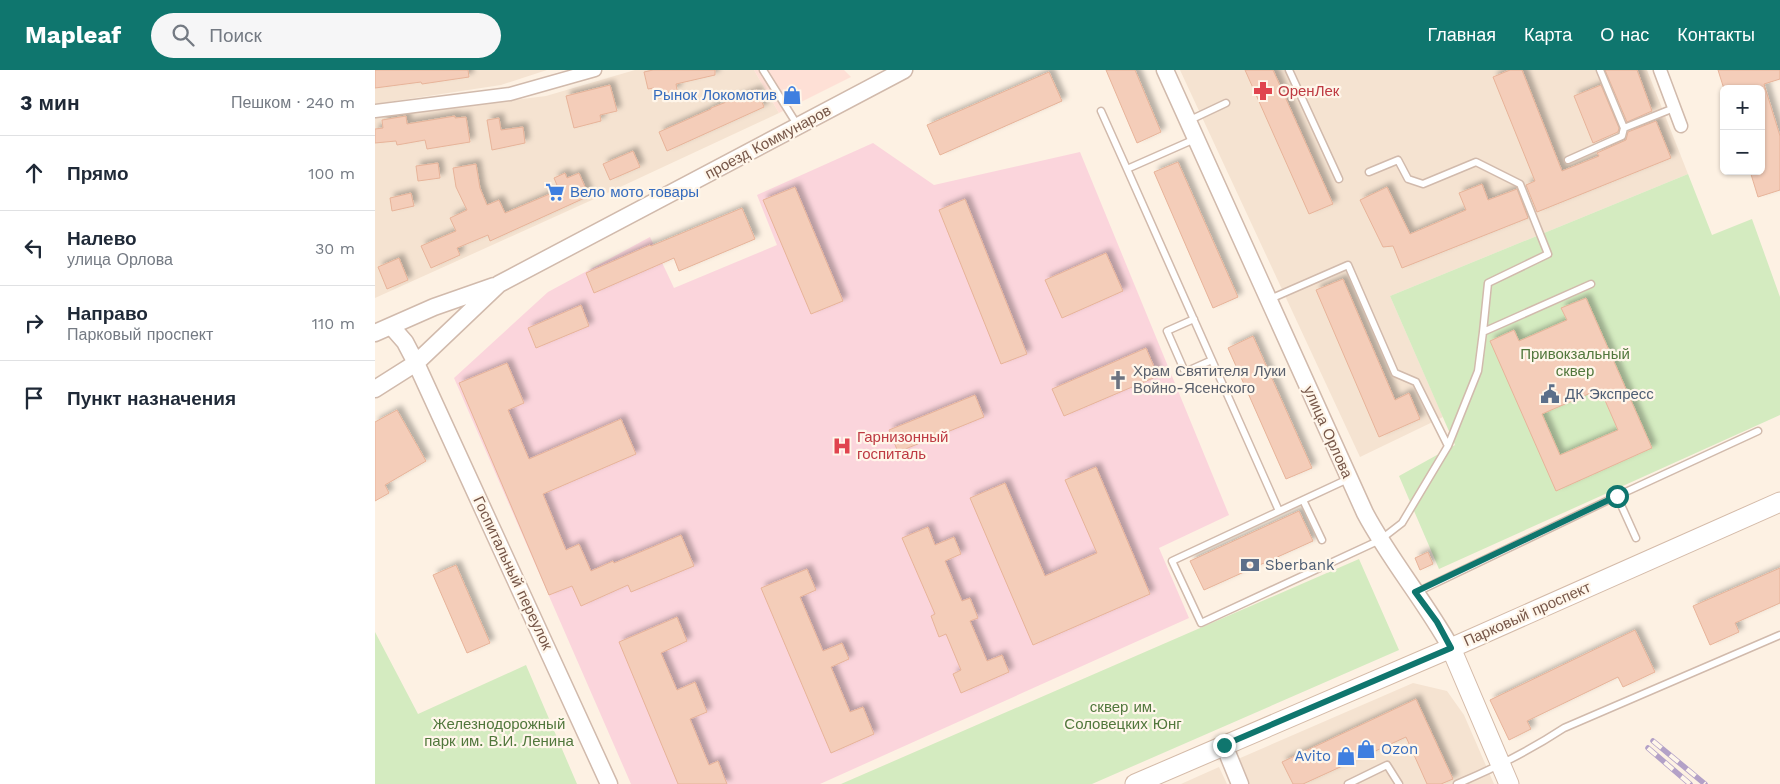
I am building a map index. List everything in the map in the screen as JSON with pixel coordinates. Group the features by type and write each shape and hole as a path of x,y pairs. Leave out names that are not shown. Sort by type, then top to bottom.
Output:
{"main road":[{"name":"Парковый проспект","path":"1135,784 1451,648 1780,502"},
{"name":"улица Орлова","path":"1451,648 1509,784"}],"street":[{"path":"375,111 510,94 595,70"},
{"name":"проезд Коммунаров","path":"375,333 433,307 499,284 904,70"},
{"name":"улица Орлова","path":"1165,70 1348,479 1379,540 1437,622 1451,648"},
{"path":"1660,70 1681,126"},
{"name":"проезд Коммунаров","path":"375,389 417,363 499,284"},
{"name":"Госпитальный переулок","path":"391,326 405,342 417,363 609,784"},
{"path":"1224,745 1240,784"}],"lane":[{"path":"763,70 798,126"},
{"path":"1289,70 1339,179"},
{"path":"1568,160 1622,136 1623,128 1600,70"},
{"path":"1188,121 1226,103"},
{"path":"1623,128 1674,108"},
{"path":"1101,111 1279,510"},
{"path":"1127,169 1196,138"},
{"path":"1348,479 1172,561 1201,623 1379,540 1402,523 1448,446 1479,370 1488,283 1547,254 1520,184 1476,162 1423,184 1408,178 1398,160 1369,172"},
{"path":"1268,300 1348,265 1395,373 1416,382 1448,446"},
{"path":"1483,332 1591,284"},
{"path":"1194,319 1167,331 1185,372 1212,360"},
{"path":"1415,592 1758,431"},
{"path":"1617,496 1636,538"},
{"path":"1303,500 1321,540"},
{"path":"1457,784 1502,765 1531,750 1564,728 1780,635"},
{"path":"1348,784 1387,765 1399,784"}],"shaded area":[{"path":"375,70 547,70 501,85 375,104"},
{"path":"635,70 754,70 779,113 375,298 375,117 546,96"},
{"name":"Рынок Локомотив","path":"754,70 844,70 851,77 779,113"},
{"path":"1180,70 1647,70 1688,174 1390,296 1443,417 1360,457"},
{"name":"Гарнизонный госпиталь","path":"873,143 934,185 1080,152 1229,515 1159,548 1189,618 820,784 631,784 454,378 548,292 650,237 674,288 777,245 757,195"},
{"path":"1413,683 1447,691 1464,715 1494,784 1249,784 1238,759"},
{"path":"1219,767 1227,784 1181,784"}],"green space":[{"name":"Привокзальный сквер","path":"1688,174 1712,235 1752,219 1780,297 1780,415 1439,569 1399,476 1455,445 1390,296"},
{"name":"сквер им. Соловецких Юнг","path":"1359,559 1399,650 1092,784 841,784"},
{"name":"Железнодорожный парк им. В.И. Ленина","path":"375,632 418,714 526,665 577,784 375,784"}],"building":[{"path":"375,70 468,70 469,77 375,88"},
{"path":"653,70 715,70 715,75 676,84 677,90 669,91 669,96 656,99 654,88 648,89 644,72"},
{"path":"1106,70 1135,70 1161,132 1137,143"},
{"path":"1245,70 1273,70 1333,204 1309,214"},
{"path":"1510,70 1522,70 1562,171 1599,156 1597,153 1626,140 1628,132 1656,121 1671,158 1537,212 1526,185 1535,181 1493,77"},
{"path":"1605,70 1637,70 1652,111 1627,122"},
{"path":"1718,70 1780,70 1780,79 1764,85 1723,85"},
{"path":"1049,72 1062,101 940,155 927,125"},
{"path":"610,85 617,111 600,115 601,121 574,128 566,96"},
{"path":"1601,85 1619,128 1618,132 1593,143 1574,96"},
{"path":"1765,87 1780,136 1780,190 1758,197 1751,175 1765,175"},
{"path":"757,90 764,107 667,151 659,132 711,108"},
{"path":"406,116 407,124 455,116 455,118 466,117 470,142 427,149 425,140 397,145 396,141 375,143 375,129 383,128 382,120"},
{"path":"499,118 501,130 523,127 525,143 492,150 487,120"},
{"path":"633,151 640,167 610,180 603,164"},
{"path":"1178,162 1238,297 1213,308 1154,172"},
{"path":"438,163 440,178 418,181 416,166"},
{"path":"476,164 480,188 487,205 499,200 505,213 559,190 554,178 565,173 567,178 579,173 589,196 490,241 488,235 457,248 460,255 431,268 421,246 456,231 450,218 467,210 456,187 453,168"},
{"path":"1482,184 1488,200 1517,189 1528,218 1402,268 1393,246 1383,247 1360,200 1387,187 1410,234 1466,210 1459,193"},
{"path":"795,187 843,301 811,314 763,200"},
{"path":"411,193 414,206 392,211 390,198"},
{"path":"965,199 1027,354 1001,364 939,210"},
{"path":"742,208 755,239 679,271 674,258 594,293 586,273"},
{"path":"1106,253 1123,291 1062,318 1045,280"},
{"path":"399,258 408,280 387,289 378,267"},
{"path":"1343,279 1395,400 1409,393 1420,419 1379,437 1316,290"},
{"name":"ДК Экспресс","path":"1586,298 1652,448 1556,491 1490,341 1514,330 1519,341 1567,320 1561,308","holes":["1600,389 1618,430 1560,455 1542,414"]},
{"path":"581,305 589,326 536,348 528,328"},
{"path":"1253,336 1312,468 1286,479 1228,348"},
{"path":"1146,348 1158,376 1064,416 1052,389"},
{"path":"507,363 524,403 508,410 529,459 621,419 636,454 543,494 566,550 579,544 591,571 681,535 694,566 631,592 628,585 581,606 572,586 549,595 459,383"},
{"path":"975,395 984,417 898,452 889,430"},
{"path":"397,410 426,461 385,485 389,493 375,501 375,422"},
{"path":"1096,467 1150,594 1033,645 970,498 1005,483 1045,576 1097,553 1065,480"},
{"path":"1299,511 1313,541 1204,590 1190,561"},
{"path":"928,527 935,545 954,537 961,554 945,561 962,601 970,598 978,618 970,621 987,661 1002,655 1009,672 961,693 953,674 961,670 946,634 939,637 931,616 935,614 902,538"},
{"path":"1428,552 1433,564 1420,570 1415,558"},
{"path":"456,565 490,643 467,653 433,575"},
{"path":"1780,568 1780,603 1735,623 1739,632 1710,645 1693,606"},
{"path":"807,569 816,590 800,597 823,651 842,643 849,659 831,667 850,712 863,707 874,734 831,753 761,588"},
{"path":"677,617 687,641 661,653 677,690 695,682 707,712 690,719 709,765 718,761 727,784 678,784 619,642"},
{"path":"1635,630 1655,672 1623,687 1618,677 1527,721 1531,729 1509,740 1490,700"},
{"path":"1416,699 1453,779 1441,784 1427,784 1406,737 1303,784 1293,784 1282,762"}],"railway":[{"path":"1653,741 1705,784"},
{"path":"1648,748 1690,784"}],"place":[{"name":"ОренЛек","path":"1263,91"},
{"name":"Рынок Локомотив","path":"792,95"},
{"name":"Вело мото товары","path":"555,192"},
{"name":"Храм Святителя Луки Войно-Ясенского","path":"1118,380"},
{"name":"ДК Экспресс","path":"1550,394"},
{"name":"Гарнизонный госпиталь","path":"842,446"},
{"name":"Sberbank","path":"1250,565"},
{"name":"Ozon","path":"1366,749"},
{"name":"Avito","path":"1346,756"}],"route":[{"path":"1224,745 1451,648 1437,622 1415,592 1617,496"}]}
